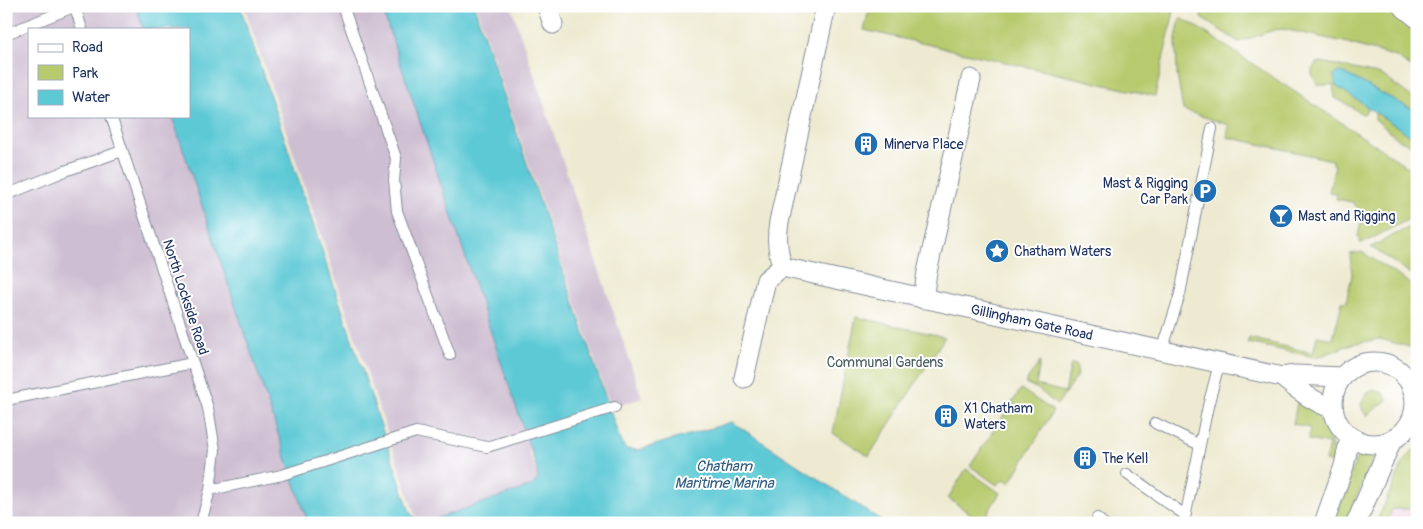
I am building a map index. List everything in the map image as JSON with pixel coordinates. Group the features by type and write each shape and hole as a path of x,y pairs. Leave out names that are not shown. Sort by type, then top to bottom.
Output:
{"street":[{"path":"547,6 553,24"},
{"path":"744,378 766,280 782,267 777,238 779,222 826,6"},
{"path":"1402,6 1417,18"},
{"path":"923,299 971,79"},
{"name":"Gillingham Gate Road","path":"782,267 1282,377 1295,375 1341,377"},
{"path":"1397,368 1412,385 1415,396 1415,418 1404,431 1392,440 1381,444 1359,442 1350,437 1341,429 1336,419 1332,400 1341,377 1348,370 1357,365 1378,361 1397,368 1417,371"},
{"name":"Gillingham Gate Road","path":"1282,377 1296,389 1324,406 1333,409"},
{"path":"1324,523 1344,466 1350,437"},
{"path":"1356,523 1392,440"}],"lane":[{"path":"6,34 76,6 82,28"},
{"path":"343,6 396,158 394,180 397,211 450,355"},
{"name":"North Lockside Road","path":"112,118 208,408 215,450 210,490 200,523"},
{"path":"1162,351 1180,294 1212,128"},
{"path":"6,195 65,171 122,151"},
{"path":"6,400 193,363"},
{"path":"1127,474 1185,519 1208,406 1219,364"},
{"path":"210,490 282,475 416,432 487,447 614,407"},
{"path":"1155,423 1200,445"}],"shaded area":[{"path":"6,6 136,6 143,28 28,28 28,118 174,118 309,523 6,523"},
{"path":"244,6 382,6 525,436 610,409 614,423 528,451 543,487 436,523 420,523 416,518"},
{"path":"476,6 511,6 642,398 611,408"},
{"path":"1417,446 1417,523 1376,523 1405,459"}],"green space":[{"path":"870,6 1151,6 1174,11 1155,96 864,30"},
{"path":"1203,6 1386,6 1417,34 1417,71 1396,57 1344,42 1283,29 1274,30 1239,42 1201,18"},
{"path":"1180,18 1194,25 1417,173 1417,215 1360,243 1358,236 1363,213 1352,202 1336,199 1337,194 1329,192 1335,165 1332,163 1332,160 1227,137 1229,125 1183,110 1177,74 1176,39"},
{"path":"1321,62 1382,75 1417,101 1417,112 1346,74 1337,73 1334,75 1336,86 1368,107 1365,113 1362,114 1335,98 1333,85 1317,84 1312,75 1312,70 1316,63"},
{"path":"1375,112 1417,140 1417,150 1397,138 1375,119"},
{"path":"1417,223 1417,278 1371,247"},
{"path":"1362,252 1417,288 1417,349 1380,339 1352,344 1314,357 1248,343 1249,338 1313,353 1317,336 1333,339 1342,302 1346,302 1352,275 1350,254"},
{"name":"Communal Gardens","path":"856,317 945,337 869,456 833,433"},
{"path":"1040,362 1036,385 1065,392 1071,364 1076,365 1078,375 1057,405 1038,389 1025,383"},
{"path":"1021,389 1053,411 1010,483 1004,479 997,485 970,466"},
{"path":"1374,390 1383,393 1388,399 1367,416 1363,411 1361,403 1366,394"},
{"path":"1298,398 1319,418 1324,426 1333,453 1332,463 1325,461 1329,444 1308,440 1310,428 1293,424"},
{"path":"1417,446 1417,509 1392,509 1387,523 1376,523 1405,459"},
{"path":"1362,450 1372,452 1374,458 1354,502 1347,523 1333,523 1358,452"},
{"path":"966,469 1000,493 982,522 948,498"}],"water":[{"name":"Chatham Maritime Marina","path":"136,6 240,6 410,512 416,520 426,522 532,486 538,479 537,469 381,6 474,6 620,440 626,449 638,450 732,422 885,523 308,523 173,118 190,118 190,28 143,28"},
{"path":"1342,72 1417,112 1417,140 1336,86 1334,75"}],"place":[{"name":"Minerva Place","path":"866,144"},
{"name":"Mast & Rigging Car Park","path":"1205,191"},
{"name":"Mast and Rigging","path":"1281,216"},
{"name":"Chatham Waters","path":"997,251"},
{"name":"X1 Chatham Waters","path":"946,416"},
{"name":"The Kell","path":"1085,458"}]}
